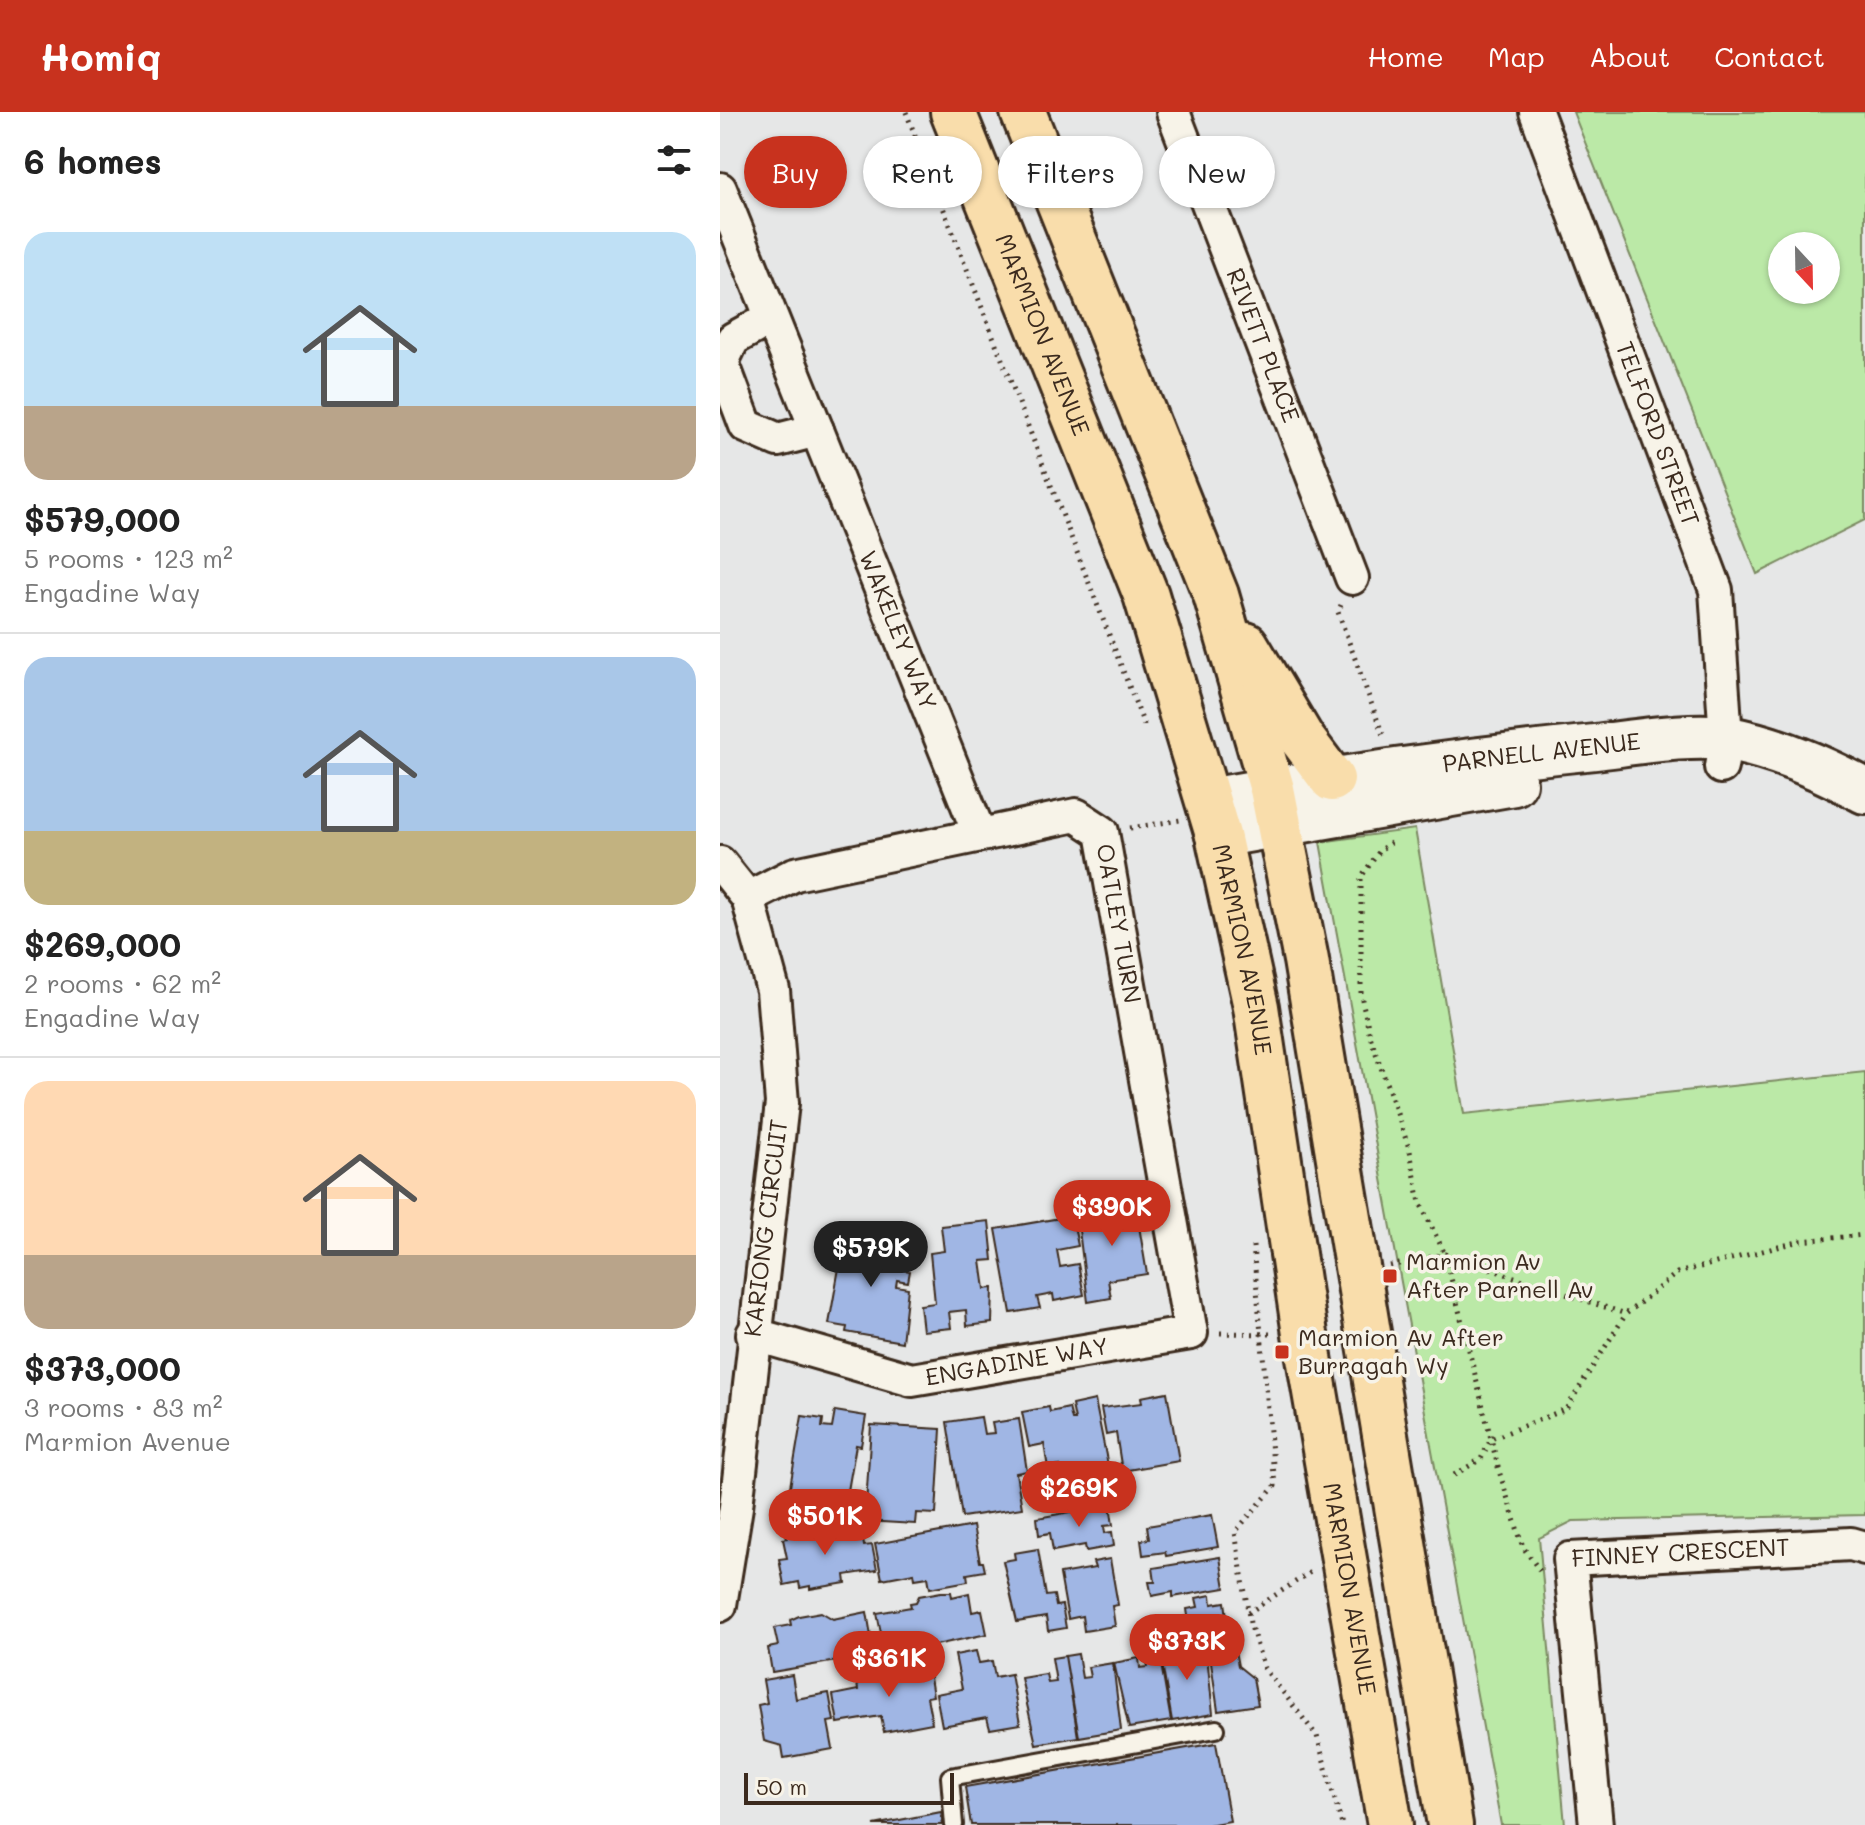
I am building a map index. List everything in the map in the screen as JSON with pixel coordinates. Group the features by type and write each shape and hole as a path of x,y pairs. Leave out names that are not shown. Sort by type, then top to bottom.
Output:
{"highway":[{"name":"MARMION AVENUE","path":"953,112 1146,595 1194,820 1256,1007 1305,1334 1390,1825"},
{"path":"1023,112 1216,595 1277,808 1359,1272 1450,1825"},
{"path":"1216,595 1302,739 1332,779"}],"street":[{"name":"RIVETT PLACE","path":"1173,112 1352,578"},
{"name":"TELFORD STREET","path":"1536,112 1716,590 1724,753"},
{"name":"WAKELEY WAY","path":"720,189 979,833"},
{"path":"771,318 733,339 722,362 746,426 778,440 817,430"},
{"name":"PARNELL AVENUE","path":"1277,808 1332,779 1654,741 1800,761 1865,791"},
{"name":"PARNELL AVENUE","path":"1194,820 1533,780 1648,763 1702,763 1724,753"},
{"name":"PARNELL AVENUE","path":"1724,753 1765,777 1819,796 1865,819"},
{"name":"OATLEY TURN","path":"748,898 795,874 979,833 1076,815 1102,832 1191,1333"},
{"name":"KARIONG CIRCUIT","path":"720,863 748,898 773,990 782,1103 728,1505 720,1605"},
{"name":"ENGADINE WAY","path":"753,1334 912,1380 1191,1333"},
{"name":"FINNEY CRESCENT","path":"1596,1825 1570,1559 1851,1544 1865,1548"}],"lane":[{"path":"954,1825 950,1777 1216,1729"}],"path":[{"path":"906,112 1151,744"},
{"path":"1352,578 1338,612 1396,771"},
{"path":"1102,832 1194,820"},
{"path":"1393,841 1381,849 1361,877 1361,995 1370,1036 1410,1151 1420,1203 1445,1254 1491,1439 1523,1547 1545,1578 1573,1592"},
{"path":"1454,1475 1481,1459 1491,1439 1566,1409 1626,1314 1677,1273 1801,1241 1865,1235"},
{"path":"1253,1244 1275,1486 1235,1532 1248,1613 1264,1668 1317,1736 1342,1825"},
{"path":"1359,1272 1445,1254 1626,1314"},
{"path":"1191,1333 1305,1334"},
{"path":"1248,1613 1313,1570"}],"green space":[{"path":"1573,112 1865,112 1865,520 1757,574"},
{"path":"1415,829 1464,1114 1865,1072 1865,1515 1573,1521 1539,1538 1565,1825 1501,1825 1320,842"}],"building":[{"path":"1134,1196 1147,1274 1108,1280 1111,1298 1088,1302 1078,1222 1109,1217 1107,1201"},
{"path":"1072,1216 1078,1246 1057,1250 1060,1267 1078,1264 1084,1295 1054,1301 1053,1294 1037,1297 1040,1308 1011,1313 996,1229"},
{"path":"989,1221 993,1260 981,1261 985,1289 993,1288 992,1323 967,1326 966,1310 949,1312 951,1328 923,1331 920,1305 935,1303 930,1253 944,1251 941,1226"},
{"path":"886,1231 904,1234 897,1269 910,1271 908,1282 897,1280 896,1286 908,1288 902,1342 846,1332 847,1327 829,1324 844,1240 871,1244 873,1235 885,1237"},
{"path":"1167,1392 1179,1461 1122,1471 1116,1433 1106,1435 1101,1408 1142,1403 1141,1397"},
{"path":"1095,1400 1112,1486 1074,1493 1072,1481 1064,1483 1060,1466 1048,1468 1044,1444 1029,1447 1022,1412 1049,1407 1050,1412 1069,1408 1072,1420 1075,1420 1072,1405"},
{"path":"835,1411 866,1416 861,1446 856,1445 845,1508 788,1499 802,1416 823,1419 822,1427 832,1428"},
{"path":"981,1417 984,1434 994,1433 992,1423 1019,1419 1027,1471 1016,1473 1022,1508 962,1517 947,1422"},
{"path":"871,1425 941,1429 936,1514 916,1513 915,1524 865,1521"},
{"path":"1110,1505 1113,1525 1104,1526 1105,1533 1112,1532 1114,1546 1086,1551 1085,1545 1053,1551 1050,1533 1039,1535 1037,1518"},
{"path":"1212,1515 1218,1547 1166,1556 1165,1552 1143,1555 1141,1540 1149,1539 1147,1526"},
{"path":"861,1526 864,1546 872,1545 877,1570 845,1575 846,1583 810,1589 810,1586 800,1588 799,1582 784,1585 779,1559 787,1558 783,1539 787,1538 786,1533 809,1529 811,1535"},
{"path":"973,1526 980,1562 983,1562 985,1571 967,1574 968,1581 930,1588 928,1577 915,1579 914,1573 882,1579 875,1544"},
{"path":"1038,1549 1046,1596 1054,1595 1056,1606 1062,1605 1066,1628 1048,1631 1046,1617 1017,1622 1003,1561 1015,1559 1014,1553"},
{"path":"1220,1557 1225,1588 1173,1597 1173,1592 1152,1596 1149,1582 1155,1582 1153,1568"},
{"path":"1110,1559 1118,1605 1112,1606 1115,1626 1084,1631 1082,1616 1068,1619 1060,1574 1095,1568 1093,1562"},
{"path":"951,1592 952,1597 969,1593 972,1612 982,1610 987,1634 894,1654 890,1636 882,1638 877,1613 911,1607 910,1603 916,1602 919,1596"},
{"path":"1211,1595 1212,1604 1225,1602 1228,1624 1233,1623 1236,1637 1205,1639 1204,1631 1175,1636 1172,1619 1188,1616 1187,1609 1198,1607 1196,1598"},
{"path":"821,1612 833,1619 867,1612 871,1636 863,1638 866,1656 772,1672 768,1648 778,1646 774,1628 791,1625 790,1620 799,1616"},
{"path":"1171,1638 1175,1662 1183,1660 1181,1651 1206,1646 1213,1714 1172,1721 1158,1640"},
{"path":"1157,1641 1171,1721 1129,1728 1114,1663 1139,1658 1140,1668 1148,1667 1144,1643"},
{"path":"976,1651 979,1663 992,1661 995,1677 1011,1674 1020,1724 990,1729 987,1718 942,1726 936,1694 962,1689 955,1655"},
{"path":"1235,1651 1238,1666 1253,1678 1258,1705 1218,1711 1210,1655"},
{"path":"1078,1654 1082,1678 1090,1677 1088,1667 1113,1663 1121,1730 1079,1737 1065,1656"},
{"path":"1065,1656 1078,1737 1036,1744 1021,1678 1046,1674 1048,1683 1056,1682 1052,1658"},
{"path":"928,1665 933,1696 927,1697 932,1723 884,1732 881,1716 838,1723 833,1695 858,1690 856,1677"},
{"path":"792,1675 796,1699 829,1693 834,1721 828,1722 833,1749 784,1758 782,1746 764,1741 758,1705 767,1703 763,1680"},
{"path":"1216,1743 1230,1821 1208,1825 971,1825 965,1787"},
{"path":"941,1812 943,1825 874,1825"}],"place":[{"name":"Marmion Av After Parnell Av","path":"1390,1276"},
{"name":"Marmion Av After Burragah Wy","path":"1282,1352"}]}
